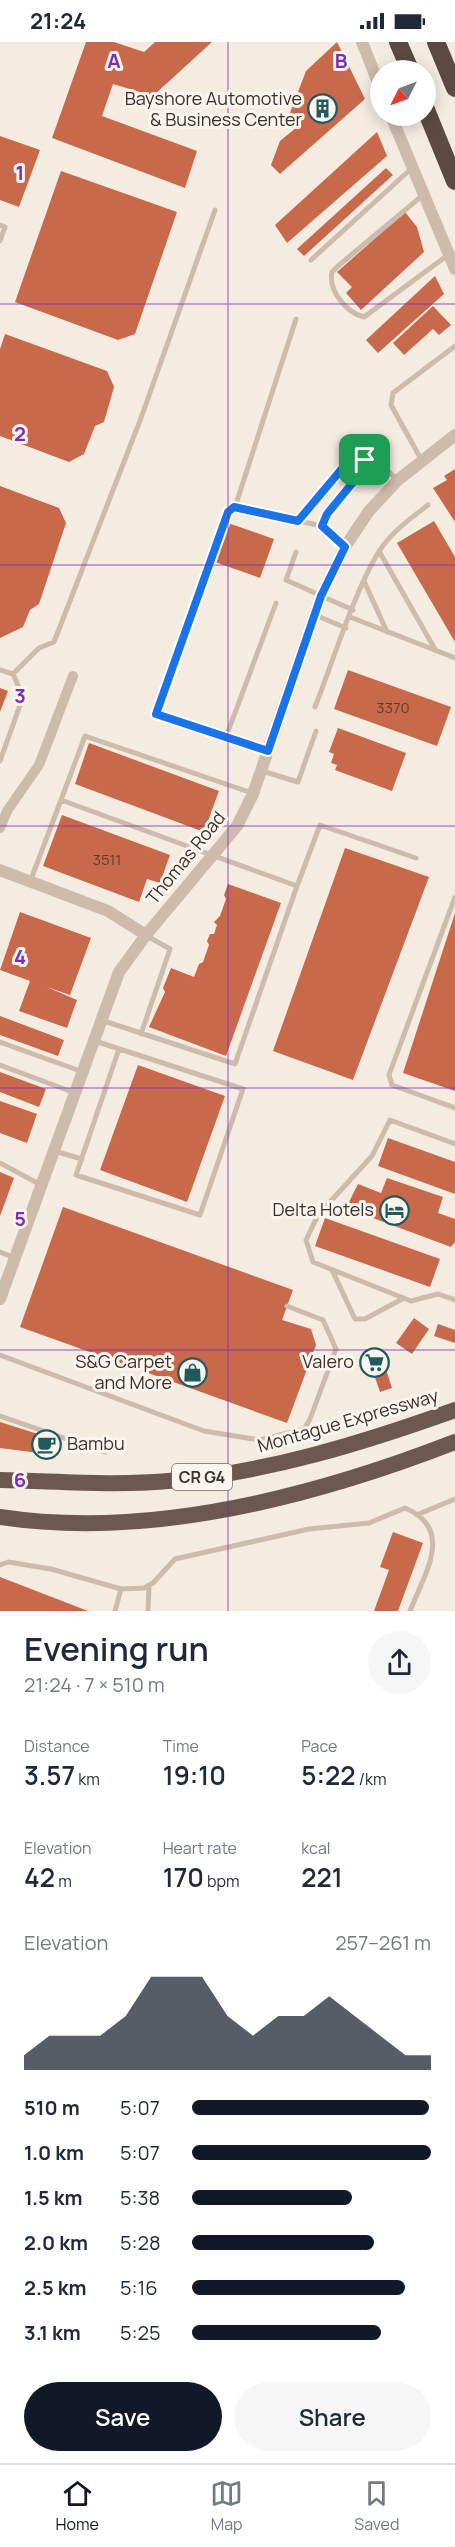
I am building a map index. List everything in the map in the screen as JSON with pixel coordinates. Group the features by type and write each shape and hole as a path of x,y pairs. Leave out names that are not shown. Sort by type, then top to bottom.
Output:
{"highway":[{"path":"398,42 406,60"},
{"path":"436,42 455,88"},
{"path":"433,126 455,181"},
{"path":"429,1419 455,1400"},
{"name":"Montague Expressway","path":"5,1479 90,1484 169,1481 224,1474 306,1457 455,1410"},
{"name":"CR G4","path":"2,1518 76,1523 173,1517 225,1510 312,1490 452,1444"}],"street":[{"path":"362,42 370,62"},
{"path":"395,126 455,268"},
{"name":"Thomas Road","path":"0,1299 119,972 146,935 237,826 253,794 321,596 345,547 369,510 398,480 455,435"},
{"path":"0,828 4,810 39,765 73,676"},
{"path":"0,870 108,911 146,935"}],"lane":[{"path":"311,260 413,168"},
{"path":"424,194 338,266 332,272 331,285 351,312 364,317 449,254"},
{"path":"13,674 39,648 54,642 141,418 215,210"},
{"path":"0,225 5,227 0,241"},
{"path":"268,751 156,714 228,512 234,507 296,318"},
{"path":"422,461 391,405 393,393 455,346"},
{"path":"298,521 356,452 374,469"},
{"path":"322,526 327,514 364,469 385,469 398,480"},
{"path":"315,707 364,581 379,551 400,526 428,505"},
{"path":"234,507 322,526 345,547"},
{"path":"379,551 436,651"},
{"path":"296,552 286,579 353,610"},
{"path":"364,581 387,632"},
{"path":"226,737 276,603"},
{"path":"315,615 346,628"},
{"path":"350,617 455,658"},
{"path":"0,670 13,674"},
{"path":"0,761 22,697 13,674"},
{"path":"261,770 298,782 316,731"},
{"path":"30,882 86,736 253,794"},
{"path":"61,800 297,886"},
{"path":"101,1020 235,1064 320,825 416,858"},
{"path":"455,897 389,1075 392,1085 455,1108"},
{"path":"141,1034 170,949 146,935"},
{"path":"94,1041 119,1049 243,1089 200,1215 76,1175 119,1049"},
{"path":"0,1042 82,1071"},
{"path":"0,1065 75,1093"},
{"path":"455,1144 390,1120 372,1156 318,1215 306,1240 313,1262 332,1270 416,1301 425,1296 438,1294 455,1300"},
{"path":"53,1151 82,1159"},
{"path":"2,1164 41,1185"},
{"path":"0,1252 15,1258"},
{"path":"332,1270 355,1319 370,1317 404,1298"},
{"path":"0,1355 204,1431 260,1440 304,1429 310,1419 336,1349 323,1320 287,1306"},
{"path":"0,1416 105,1452"},
{"path":"419,1514 455,1499"},
{"path":"0,1564 8,1562 51,1569 122,1589 144,1588 175,1559 309,1529 369,1523 405,1508 419,1514 431,1524 435,1540 433,1552 410,1611"},
{"path":"148,1611 149,1585"},
{"path":"114,1611 122,1589"}],"building":[{"path":"86,42 114,42 144,52 155,42 212,42 153,96 113,84 102,116 197,151 185,188 52,138"},
{"name":"Bayshore Automotive & Business Center","path":"337,42 365,99 280,174 271,165 280,141 297,127 288,118 306,71"},
{"path":"377,132 387,156 287,243 275,225"},
{"path":"0,136 40,150 19,207 0,200"},
{"path":"386,168 393,175 304,256 297,249"},
{"path":"61,171 177,212 135,334 118,340 15,302"},
{"path":"405,212 417,227 424,252 361,310 346,293 352,287 337,272"},
{"path":"435,276 444,294 378,353 366,340"},
{"path":"433,306 451,325 439,335 433,329 404,355 393,343"},
{"path":"5,334 107,371 114,387 104,422 95,426 84,454 69,462 0,436 0,349"},
{"path":"455,469 455,522 433,488 447,480 444,476"},
{"path":"0,486 59,508 66,523 39,604 30,610 23,627 0,638"},
{"path":"434,521 455,557 455,642 397,543"},
{"path":"228,523 274,539 260,578 215,562"},
{"path":"348,670 451,707 437,746 334,709"},
{"path":"0,688 8,691 0,712"},
{"path":"338,728 406,753 392,791 335,770 337,765 331,763 334,754 329,752"},
{"path":"89,743 219,791 204,832 75,784"},
{"path":"62,815 170,855 160,883 147,879 139,902 43,866"},
{"path":"345,848 429,877 353,1080 273,1051"},
{"path":"228,884 281,903 226,1056 149,1027 165,992 163,988 171,968 194,977 199,964 203,962 209,945 207,941 210,934 214,934 217,925 214,922 220,916 226,899 224,895"},
{"path":"20,912 91,938 70,995 47,987 77,1000 67,1028 19,1011 30,981 0,970"},
{"path":"455,913 455,1091 403,1073"},
{"path":"0,1016 64,1040 58,1056 0,1035"},
{"path":"138,1065 225,1096 187,1202 100,1170"},
{"path":"0,1072 46,1089 39,1107 0,1092"},
{"path":"0,1101 37,1114 27,1143 0,1133"},
{"path":"388,1138 455,1162 455,1194 378,1166"},
{"path":"0,1172 14,1178 0,1216"},
{"name":"Delta Hotels","path":"387,1178 443,1197 438,1213 455,1219 455,1242 451,1247 346,1208 358,1184 381,1193"},
{"path":"63,1207 293,1290 282,1320 311,1329 316,1345 287,1423 20,1327"},
{"path":"325,1218 440,1259 430,1287 315,1246"},
{"path":"414,1318 429,1329 412,1354 396,1343"},
{"path":"438,1324 455,1330 455,1343 434,1336"},
{"path":"379,1348 392,1388 380,1392 368,1357 374,1355 372,1350"},
{"path":"0,1422 60,1441 54,1455 0,1448"},
{"path":"393,1532 423,1543 398,1611 374,1611 389,1570 380,1567"},
{"path":"0,1577 88,1611 0,1611"}],"place":[{"name":"Bayshore Automotive & Business Center","path":"323,109"},
{"name":"Delta Hotels","path":"395,1210"},
{"name":"Valero","path":"375,1362"},
{"name":"S&G Carpet and More","path":"193,1372"},
{"name":"Bambu","path":"46,1444"}],"route":[{"path":"356,452 365,460 374,469 364,469 327,514 322,526 345,547 321,596 268,751 156,714 228,512 234,507 298,521 356,452"}]}
